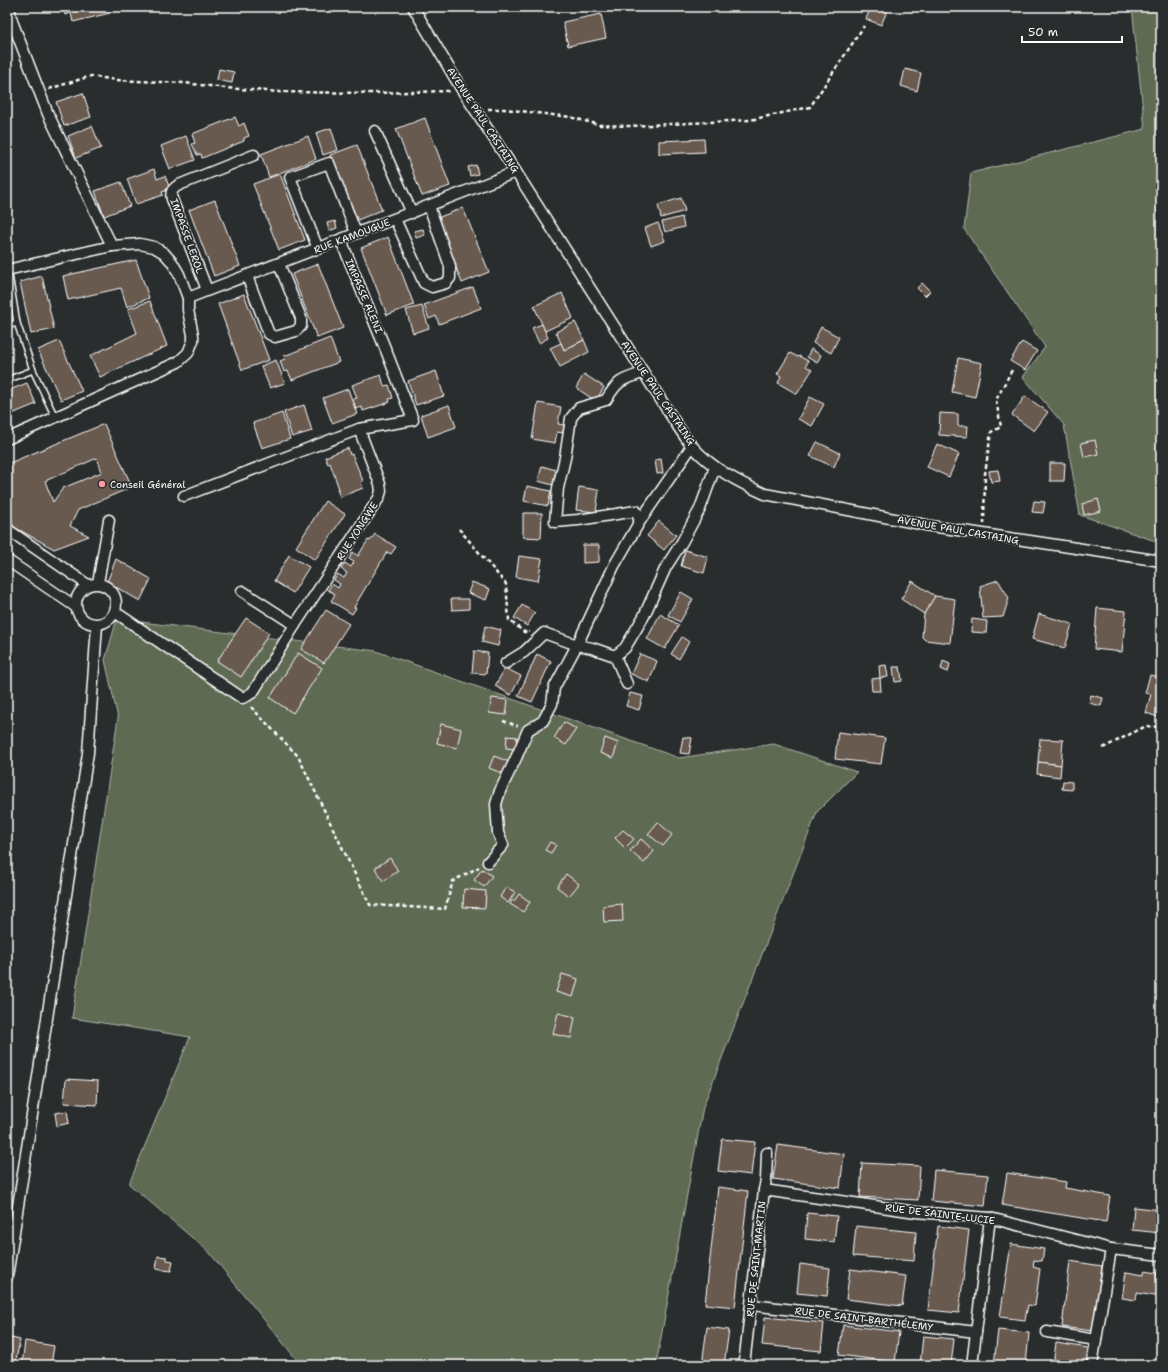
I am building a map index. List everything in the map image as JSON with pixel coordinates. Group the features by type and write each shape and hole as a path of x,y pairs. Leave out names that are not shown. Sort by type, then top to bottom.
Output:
{"street":[{"path":"9,7 12,21 39,93 112,246"},
{"name":"AVENUE PAUL CASTAING","path":"413,7 462,90 516,172 643,373 692,446 708,462 727,476 765,494 984,535 1161,561"},
{"path":"375,131 412,213"},
{"name":"IMPASSE LEROL","path":"207,290 171,195 173,190 179,186 254,155"},
{"path":"318,249 290,177 329,163 356,233"},
{"name":"RUE KAMOUGUE","path":"188,298 516,172"},
{"path":"395,219 424,283 432,287 446,283 450,278 450,266 429,206"},
{"name":"IMPASSE ALENI","path":"341,240 388,352 413,420 359,429"},
{"path":"7,439 169,368 184,358 191,348 193,341 188,310 188,298 179,274 172,262 164,253 154,247 140,244 112,246 8,270"},
{"path":"247,276 269,334 275,337 296,331 301,326 301,318 279,264"},
{"path":"640,521 636,511 555,522 558,488 571,418 579,408 606,400 614,387 625,379 643,373"},
{"path":"184,496 359,429"},
{"name":"RUE YONGWE","path":"242,698 253,692 295,625 375,505 382,491 359,429"},
{"path":"488,862 503,845 498,833 496,804 500,790 528,730 543,721 552,704 554,688 577,645 614,566 640,521 692,446"},
{"path":"614,656 625,648 644,616 666,567 700,509 715,467"},
{"path":"93,584 109,520"},
{"path":"7,529 93,584"},
{"path":"7,560 76,607"},
{"path":"93,584 104,585 110,588 116,599 115,612 108,621 103,624 90,624 83,620 78,614 76,607 76,600 82,588 93,584"},
{"path":"242,590 295,625"},
{"path":"115,612 242,698"},
{"path":"7,1277 88,752 97,624"},
{"path":"506,663 524,652 544,633 614,656 627,684"},
{"name":"RUE DE SAINT-MARTIN","path":"744,1365 766,1180 767,1153"},
{"name":"RUE DE SAINTE-LUCIE","path":"764,1190 916,1212 990,1218 1111,1249 1161,1255"},
{"path":"972,1365 990,1218"},
{"path":"1092,1365 1111,1249"},
{"name":"RUE DE SAINT-BARTHÉLEMY","path":"752,1306 976,1332"},
{"path":"1047,1332 1096,1340"}],"lane":[{"path":"8,270 17,323 32,370 55,418"},
{"path":"7,326 17,323"},
{"path":"7,380 32,370"}],"path":[{"path":"475,109 504,109 570,117 600,125 630,126 750,120 810,107 864,26"},
{"path":"39,93 91,76 116,80 184,83 279,92 374,93 462,90"},
{"path":"984,535 985,474 991,432 1001,427 996,400 1013,368"},
{"path":"459,528 506,584 509,620 524,632 544,633"},
{"path":"242,698 298,756 370,905 445,909 453,881 488,862"},
{"path":"503,721 528,730"},
{"path":"1103,748 1146,726 1161,727"}],"green space":[{"path":"1132,7 1161,7 1161,543 1080,515 1064,425 1023,377 1045,347 964,229 971,173 1145,129"},
{"path":"117,619 376,651 679,758 774,744 857,772 817,812 703,1107 656,1365 301,1365 209,1252 129,1184 190,1037 72,1018 118,718 105,660"}],"building":[{"path":"63,7 108,7 110,13 73,22 71,13 65,15"},
{"path":"871,7 889,7 881,25 866,19"},
{"path":"601,14 606,38 568,46 563,22"},
{"path":"219,69 234,72 232,83 217,80"},
{"path":"905,69 921,73 917,91 901,86"},
{"path":"83,93 91,117 64,126 56,102"},
{"path":"235,117 239,126 244,123 249,136 244,138 244,141 202,158 201,154 197,155 192,144 195,143 192,134"},
{"path":"425,118 450,186 422,196 396,129"},
{"path":"92,126 101,148 76,158 68,136"},
{"path":"331,128 338,150 323,155 316,133"},
{"path":"186,136 195,160 170,169 161,146"},
{"path":"308,136 316,159 269,177 261,154"},
{"path":"704,139 705,152 659,154 659,141"},
{"path":"357,145 382,210 355,221 330,155"},
{"path":"476,165 478,174 470,176 468,167"},
{"path":"154,169 157,179 165,176 170,189 162,192 163,195 136,204 127,179"},
{"path":"280,174 305,240 279,250 253,184"},
{"path":"121,182 130,206 104,216 95,191"},
{"path":"681,198 685,211 661,218 658,205"},
{"path":"215,200 240,266 214,276 189,210"},
{"path":"463,208 489,272 462,283 437,218"},
{"path":"682,217 684,227 665,232 662,222"},
{"path":"335,221 337,228 329,231 327,223"},
{"path":"658,223 665,241 651,246 645,228"},
{"path":"423,229 425,235 416,238 414,231"},
{"path":"388,237 414,305 387,315 361,248"},
{"path":"136,260 149,298 127,307 121,288 68,300 63,276"},
{"path":"318,264 343,328 317,338 292,274"},
{"path":"42,276 54,329 31,334 20,282"},
{"path":"922,283 930,291 925,296 917,288"},
{"path":"473,287 481,308 439,324 436,316 429,319 424,305"},
{"path":"562,293 573,318 545,331 534,306"},
{"path":"244,294 269,360 242,370 218,304"},
{"path":"150,301 167,346 100,377 90,356 137,333 128,309"},
{"path":"422,306 429,328 413,333 406,310"},
{"path":"575,322 584,340 564,350 556,332"},
{"path":"542,324 548,338 539,343 532,328"},
{"path":"821,327 839,337 831,353 813,343"},
{"path":"330,338 339,362 292,380 288,371 284,372 280,361 285,359 284,356"},
{"path":"584,340 589,352 560,367 550,348 561,343 564,350"},
{"path":"59,341 82,391 61,400 38,350"},
{"path":"1022,342 1037,351 1025,370 1010,361"},
{"path":"811,349 821,355 817,363 807,357"},
{"path":"790,353 808,361 806,366 812,370 797,394 778,383 781,376 777,374"},
{"path":"958,358 982,363 975,397 952,392"},
{"path":"276,360 285,383 270,388 261,366"},
{"path":"436,371 444,396 416,405 408,381"},
{"path":"584,374 604,387 596,401 576,388"},
{"path":"381,375 384,386 389,385 393,398 389,399 390,402 363,411 362,407 356,409 353,399 357,398 352,385"},
{"path":"27,383 36,404 7,416 7,391"},
{"path":"348,389 357,414 332,423 323,398"},
{"path":"1025,396 1048,412 1034,431 1012,415"},
{"path":"810,397 824,404 812,426 798,419"},
{"path":"538,403 561,407 558,424 564,425 563,433 557,432 555,443 532,439"},
{"path":"304,405 312,431 292,437 284,412"},
{"path":"449,405 456,427 428,437 421,415"},
{"path":"282,413 290,439 262,448 253,423"},
{"path":"940,413 958,414 958,426 968,426 967,437 939,435"},
{"name":"Conseil Général","path":"104,424 132,487 78,510 70,526 89,536 54,549 14,527 7,513 7,464","holes":["97,458 102,472 63,488 53,502 45,481"]},
{"path":"1095,440 1098,454 1084,457 1081,443"},
{"path":"817,442 840,453 834,467 810,456"},
{"path":"937,444 959,454 949,477 927,467"},
{"path":"348,448 363,481 361,482 363,488 340,497 337,489 339,489 330,463 328,464 325,457"},
{"path":"661,459 663,473 657,474 655,460"},
{"path":"1050,463 1065,463 1064,481 1050,481"},
{"path":"542,466 556,470 553,485 538,481"},
{"path":"998,470 1000,481 991,482 989,471"},
{"path":"527,486 551,491 548,506 524,501"},
{"path":"579,487 599,490 596,512 576,510"},
{"path":"1098,499 1101,511 1084,515 1082,504"},
{"path":"325,501 345,514 315,560 296,547"},
{"path":"1034,501 1045,502 1043,513 1032,512"},
{"path":"523,513 542,513 541,538 523,537"},
{"path":"659,521 676,535 664,550 647,536"},
{"path":"375,534 396,547 391,554 387,552 354,607 356,608 352,614 331,601 335,594 328,590 332,584 338,588 340,584 334,580 338,574 344,578 347,573 341,569 345,563 351,567 354,562 349,559 353,552 358,556 368,540 370,541"},
{"path":"583,545 599,545 599,562 583,563"},
{"path":"685,550 708,557 704,573 681,566"},
{"path":"289,555 309,567 293,593 274,581"},
{"path":"519,556 542,559 538,581 516,577"},
{"path":"116,559 151,579 140,601 107,582"},
{"path":"998,580 1009,598 1003,617 983,618 980,586"},
{"path":"912,581 935,596 924,614 901,599"},
{"path":"472,582 490,589 486,600 468,593"},
{"path":"681,592 693,599 680,622 668,615"},
{"path":"935,596 955,599 950,643 925,640 922,637 924,614"},
{"path":"451,599 469,599 469,609 452,610"},
{"path":"522,605 535,613 527,626 514,618"},
{"path":"1097,608 1126,611 1122,652 1094,649"},
{"path":"326,610 349,624 324,663 301,649"},
{"path":"660,614 679,625 665,649 647,639"},
{"path":"1039,614 1072,624 1065,648 1032,639"},
{"path":"246,618 269,633 241,677 217,661"},
{"path":"972,619 987,621 986,633 971,632"},
{"path":"485,626 501,630 498,646 482,642"},
{"path":"682,637 689,642 679,659 671,654"},
{"path":"474,651 488,653 486,674 472,673"},
{"path":"298,653 322,668 293,713 270,698"},
{"path":"537,654 551,661 532,702 518,696"},
{"path":"640,654 657,661 649,682 631,674"},
{"path":"943,661 950,664 948,672 941,669"},
{"path":"886,665 888,677 880,678 879,666"},
{"path":"893,667 900,667 902,681 895,682"},
{"path":"505,668 521,676 511,695 495,686"},
{"path":"1150,675 1160,677 1157,689 1161,690 1161,718 1146,713 1151,694 1145,693"},
{"path":"880,678 881,691 872,691 871,679"},
{"path":"630,693 643,696 639,710 626,706"},
{"path":"1091,695 1103,698 1101,706 1089,703"},
{"path":"492,698 508,700 506,715 489,713"},
{"path":"564,722 576,729 566,745 554,738"},
{"path":"441,724 461,729 457,748 437,743"},
{"path":"838,732 885,738 881,764 835,759"},
{"path":"507,736 517,737 516,749 506,748"},
{"path":"683,737 692,738 689,754 680,753"},
{"path":"605,738 618,743 613,758 600,753"},
{"path":"1040,739 1063,740 1061,765 1038,762"},
{"path":"494,756 509,762 504,774 489,768"},
{"path":"1038,762 1061,765 1060,777 1037,774"},
{"path":"1063,781 1072,782 1072,790 1062,789"},
{"path":"658,822 672,835 663,846 648,834"},
{"path":"623,830 634,839 625,848 615,838"},
{"path":"641,839 654,851 644,863 630,851"},
{"path":"550,842 556,845 551,853 545,850"},
{"path":"390,858 398,871 383,881 375,868"},
{"path":"482,869 492,876 484,887 474,880"},
{"path":"566,874 579,884 569,896 557,887"},
{"path":"506,887 515,892 508,903 500,897"},
{"path":"464,889 486,891 485,908 463,907"},
{"path":"519,894 530,902 523,912 510,904"},
{"path":"622,904 623,921 604,922 603,906"},
{"path":"562,974 578,979 573,997 556,992"},
{"path":"558,1013 575,1017 571,1038 553,1034"},
{"path":"66,1079 98,1081 97,1105 64,1103"},
{"path":"67,1111 69,1123 57,1126 55,1113"},
{"path":"722,1139 755,1142 751,1175 718,1171"},
{"path":"778,1145 844,1154 840,1188 773,1179"},
{"path":"862,1163 920,1166 918,1200 860,1197"},
{"path":"934,1170 988,1175 985,1206 931,1201"},
{"path":"1007,1173 1066,1182 1065,1188 1110,1196 1106,1222 1002,1205"},
{"path":"718,1187 748,1191 735,1307 705,1304"},
{"path":"1134,1207 1161,1210 1161,1233 1132,1230"},
{"path":"807,1213 837,1216 834,1242 805,1239"},
{"path":"856,1226 916,1232 914,1261 853,1256"},
{"path":"938,1226 969,1230 959,1313 928,1310"},
{"path":"1011,1244 1044,1249 1042,1261 1034,1260 1033,1267 1040,1269 1035,1306 1028,1305 1025,1320 1000,1317"},
{"path":"158,1256 167,1257 167,1260 173,1261 171,1271 156,1269"},
{"path":"1070,1261 1102,1266 1093,1331 1062,1327"},
{"path":"800,1264 830,1268 827,1296 797,1293"},
{"path":"850,1269 906,1276 902,1306 846,1299"},
{"path":"1144,1271 1157,1273 1156,1276 1161,1277 1161,1297 1137,1293 1136,1300 1122,1298 1126,1272 1144,1275"},
{"path":"765,1317 824,1323 821,1351 762,1345"},
{"path":"843,1325 899,1332 895,1362 839,1355"},
{"path":"707,1327 729,1330 724,1365 702,1365"},
{"path":"998,1330 1029,1333 1026,1365 994,1365"},
{"path":"923,1336 954,1339 951,1365 920,1365"},
{"path":"7,1337 20,1340 15,1365 7,1365"},
{"path":"25,1341 54,1346 51,1365 22,1365"},
{"path":"1056,1343 1088,1348 1086,1364 1053,1365"}],"place":[{"name":"Conseil Général","path":"102,484"}]}
